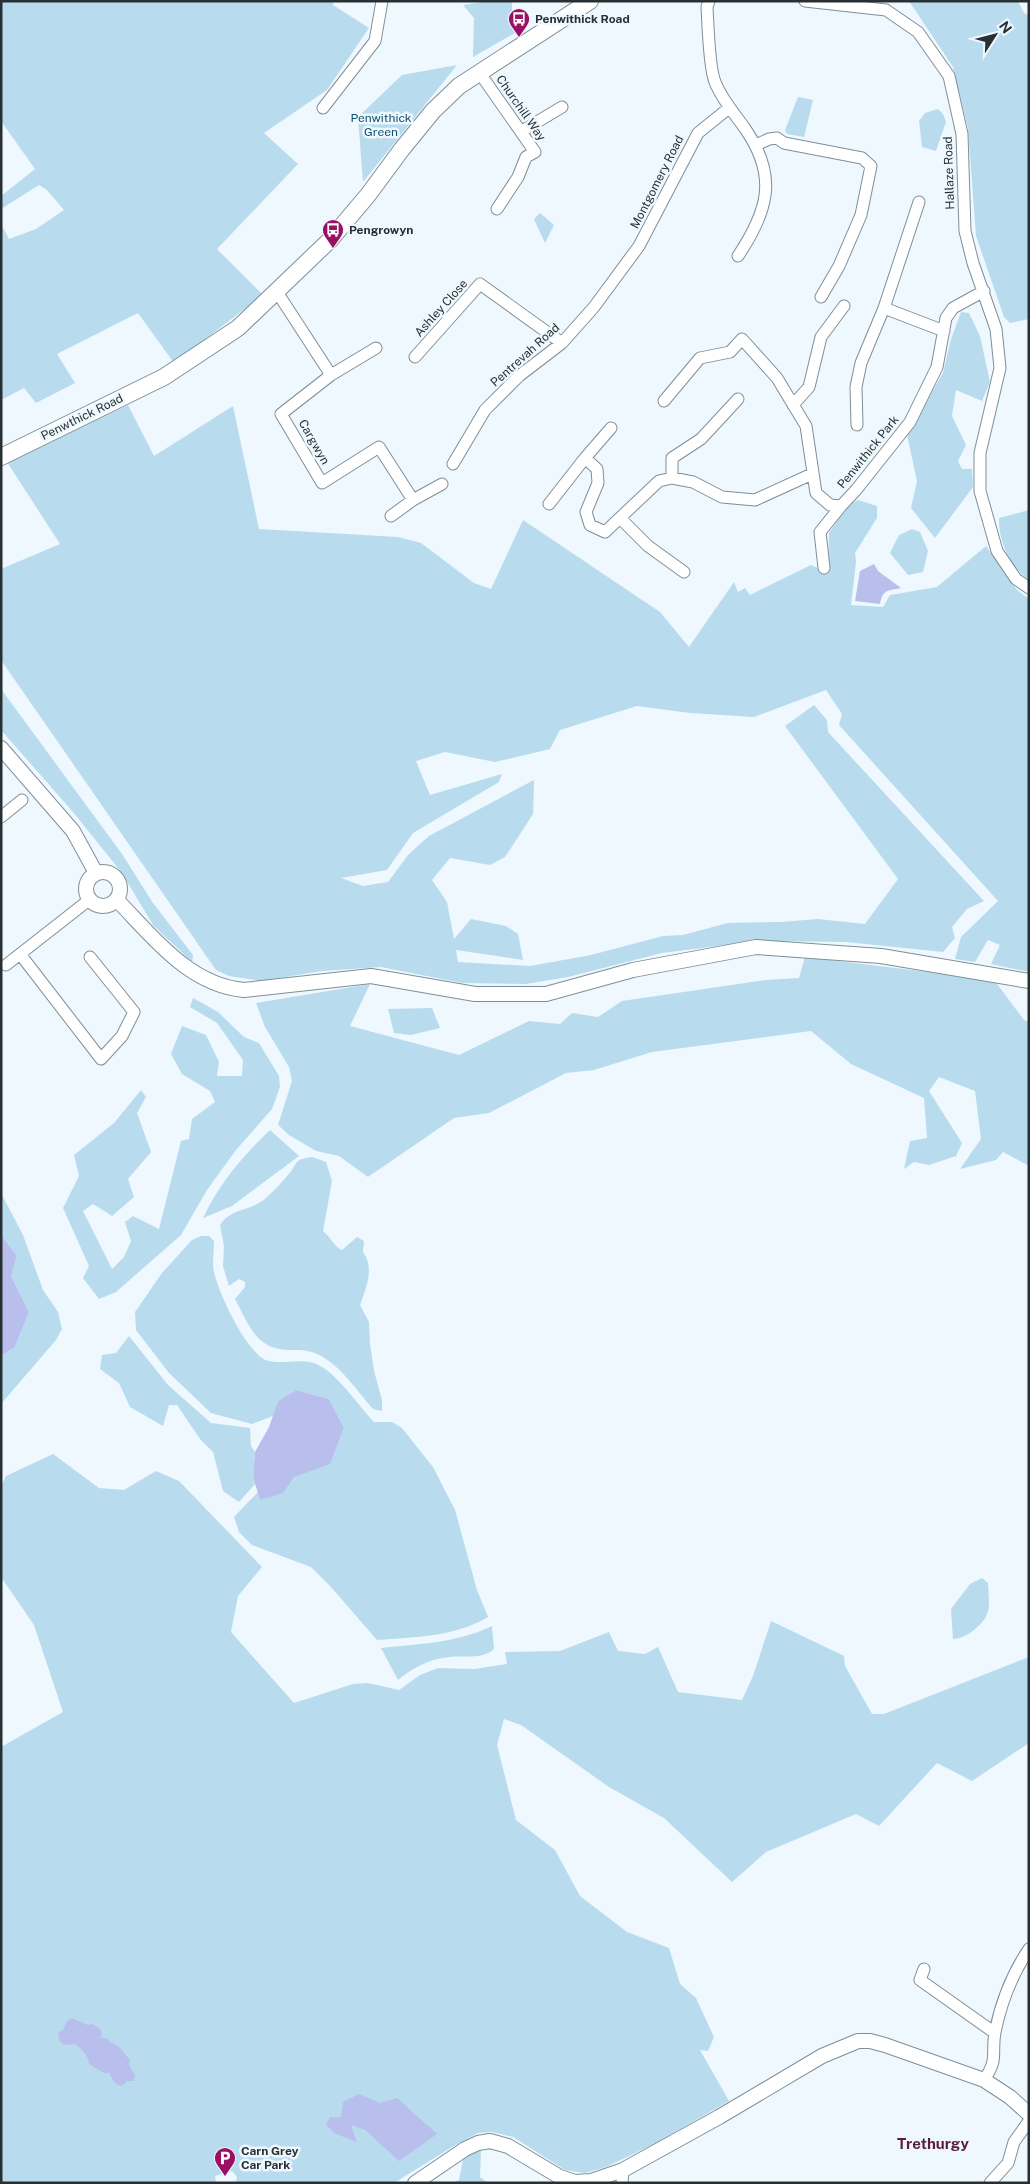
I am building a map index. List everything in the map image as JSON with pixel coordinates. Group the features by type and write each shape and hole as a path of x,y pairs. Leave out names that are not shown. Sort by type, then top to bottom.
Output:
{"main road":[{"path":"277,292 330,240 433,111 459,86 590,1"},
{"name":"Penwthick Road","path":"1,456 164,377 238,328 277,292"}],"street":[{"path":"323,108 376,41 382,1"},
{"path":"709,1 707,7 714,80 729,108 756,146 765,168 766,199 754,232 738,256"},
{"name":"Hallaze Road","path":"805,1 886,10 918,32 949,76 962,134 965,231 973,263 996,329 1000,368 980,453 980,490 998,551 1016,579 1029,588"},
{"name":"Churchill Way","path":"478,72 522,131 535,152 526,157 518,178 497,209"},
{"path":"522,131 562,107"},
{"name":"Montgomery Road","path":"640,246 698,133 729,108"},
{"path":"756,146 769,139 777,138 784,143 862,158 870,166 861,215 840,266 821,296"},
{"path":"857,425 856,387 860,371 884,308 919,202"},
{"name":"Pentrevah Road","path":"453,464 485,410 519,376 562,343 594,307 640,246"},
{"name":"Ashley Close","path":"415,357 480,284 562,343"},
{"name":"Penwithick Park","path":"824,568 820,532 910,422 937,367 946,318 953,308 984,291"},
{"path":"277,292 331,375 376,348"},
{"path":"793,405 809,387 821,337 844,306"},
{"path":"884,308 944,331"},
{"path":"664,401 700,358 730,352 742,339 777,378 806,426 816,493 830,505 841,506"},
{"name":"Cargwyn","path":"331,375 282,414 322,483 379,447 413,500"},
{"path":"672,478 672,458 701,439 738,398"},
{"path":"549,504 611,428"},
{"path":"585,458 597,469 598,483 586,512 590,526 605,532 659,480 672,478 694,482 722,497 755,500 812,474"},
{"path":"391,516 413,500 442,484"},
{"path":"620,518 648,546 684,572"},
{"path":"1,748 73,830 96,873"},
{"path":"1,817 22,800"},
{"path":"106,872 115,876 121,891 113,904 103,907 89,900 86,885 91,876 96,873 106,872"},
{"path":"6,965 89,900"},
{"path":"117,900 168,952 198,977 228,988 244,990 371,976 475,994 546,994 633,970 756,947 881,956 1029,981"},
{"path":"20,954 100,1060 122,1036 134,1012 90,957"},
{"path":"984,2080 993,2067 995,2033 1004,2001 1013,1976 1029,1949"},
{"path":"924,1969 920,1980 995,2033"},
{"path":"415,2183 465,2149 478,2143 490,2141 508,2146 560,2177 575,2182 592,2182 623,2176 822,2056 858,2041 870,2041 885,2045 984,2080 1010,2097 1029,2114"},
{"path":"990,2183 1008,2163 1014,2142 1029,2121"}],"green space":[{"path":"1,1 333,1 333,5 369,28 327,90 264,133 298,164 217,249 263,295 174,363 138,313 57,354 75,383 36,403 24,388 1,400 1,224 9,239 36,229 64,210 47,190 39,185 1,209 1,196 35,169 1,121"},
{"path":"491,1 512,1 512,14 518,13 520,30 473,57 474,18 463,5"},
{"path":"909,1 1018,1 1024,13 1029,15 1029,319 1010,323 1004,317 976,236 968,128 953,67"},
{"name":"Penwithick Green","path":"457,65 363,182 358,117 402,75"},
{"path":"798,97 813,100 804,137 787,134 785,130"},
{"path":"938,109 943,114 946,122 936,151 922,147 919,121 925,113"},
{"path":"540,213 554,225 545,243 534,219"},
{"path":"961,312 969,313 980,336 990,382 982,401 956,390 952,416 966,445 958,461 962,469 972,469 973,487 935,538 911,508 917,481 907,435 943,373 951,339"},
{"path":"128,405 154,456 233,406 259,529 398,537 421,543 474,583 491,589 523,520 660,612 689,647 734,582 738,592 745,588 750,595 811,565 828,573 829,533 848,505 858,500 877,506 877,518 855,553 856,562 851,605 883,607 890,595 937,587 986,546 1017,590 1029,599 1029,972 991,964 1000,945 988,940 975,962 955,959 961,937 998,901 839,725 842,714 826,690 754,717 690,713 637,706 560,730 550,749 495,762 445,752 416,761 430,795 502,774 499,782 413,833 387,870 341,878 363,886 388,882 408,855 429,836 534,780 533,814 505,857 490,865 450,858 432,880 447,902 454,939 471,919 506,926 518,934 523,960 456,950 458,962 530,966 591,955 663,936 683,935 728,923 818,919 865,924 898,879 785,726 814,705 827,720 828,732 984,901 967,909 952,927 955,938 943,952 846,942 758,941 662,953 568,977 526,984 462,983 381,967 322,971 261,981 229,976 216,970 1,660 1,569 60,544 7,462"},
{"path":"1029,510 1029,580 1016,568 1006,552 999,526 999,518"},
{"path":"912,529 920,532 928,551 923,572 908,575 890,553 899,535"},
{"path":"1,689 122,854 153,903 193,955 192,962 153,925 122,873 73,812 1,730"},
{"path":"805,957 994,980 1024,1020 1029,1022 1029,1166 1003,1152 996,1160 960,1169 981,1139 975,1091 939,1077 929,1091 962,1143 956,1156 929,1165 914,1162 904,1169 910,1141 927,1138 924,1098 851,1064 811,1031 652,1052 594,1070 566,1073 489,1113 454,1118 368,1177 339,1156 316,1151 289,1135 278,1125 292,1081 289,1067 265,1027 256,1003 370,984 350,1026 459,1055 529,1021 560,1024 572,1013 598,1017 622,1001 766,980 799,978"},
{"path":"193,998 218,1012 244,1037 259,1043 279,1076 280,1087 272,1109 236,1150 207,1190 181,1235 116,1292 99,1299 83,1278 89,1266 63,1208 79,1176 74,1155 114,1123 141,1090 146,1097 137,1113 151,1152 128,1179 134,1197 112,1216 93,1204 83,1211 112,1269 124,1257 131,1241 125,1222 133,1216 159,1229 181,1141 189,1139 192,1119 215,1102 210,1091 182,1074 171,1054 182,1026 206,1035 219,1062 217,1076 242,1076 243,1060 217,1023 190,1007"},
{"path":"432,1008 440,1028 411,1035 394,1033 388,1009"},
{"path":"270,1130 299,1156 232,1206 203,1218 232,1171"},
{"path":"312,1157 326,1162 332,1181 323,1231 342,1250 357,1237 364,1241 363,1252 367,1258 369,1271 367,1285 360,1305 369,1322 370,1344 374,1371 382,1400 382,1411 373,1409 344,1374 323,1357 307,1351 278,1349 261,1341 250,1327 235,1299 245,1287 245,1282 239,1279 229,1286 223,1266 224,1246 220,1225 235,1212 253,1206 265,1199 289,1174 297,1162"},
{"path":"1,1193 23,1235 43,1290 58,1312 62,1329 56,1340 1,1404 1,1356 15,1347 29,1312 11,1276 17,1256 1,1235"},
{"path":"201,1236 209,1236 214,1241 213,1268 221,1294 243,1336 261,1357 276,1362 309,1362 322,1367 342,1385 374,1422 392,1422 402,1428 433,1467 455,1510 477,1590 488,1617 462,1629 434,1635 377,1640 311,1567 252,1545 239,1532 234,1517 258,1492 260,1500 293,1477 330,1463 344,1428 329,1399 296,1390 278,1401 273,1416 252,1424 211,1413 169,1373 136,1330 135,1312 162,1273 192,1240"},
{"path":"129,1336 168,1385 211,1423 250,1428 251,1446 255,1452 253,1477 255,1484 239,1502 223,1491 213,1452 200,1439 177,1405 169,1405 163,1426 130,1407 119,1383 100,1369 102,1355 116,1353"},
{"path":"53,1454 99,1488 124,1490 156,1471 179,1481 262,1567 238,1596 231,1632 294,1703 353,1684 368,1683 399,1690 420,1675 438,1668 474,1669 507,1664 505,1652 560,1651 609,1632 618,1651 645,1654 658,1647 678,1692 742,1700 753,1676 771,1621 844,1656 845,1666 872,1714 884,1714 1029,1657 1029,1743 972,1781 937,1763 879,1826 856,1814 766,1852 732,1882 664,1818 609,1787 521,1725 504,1719 497,1745 516,1820 555,1850 580,1896 627,1932 669,1948 680,1984 696,1998 714,2037 708,2051 700,2050 729,2101 654,2144 606,2167 585,2173 565,2170 513,2137 492,2132 478,2133 394,2183 236,2183 237,2177 232,2171 215,2176 216,2183 1,2183 1,1747 63,1712 34,1625 1,1577 1,1487 6,1476"},
{"path":"982,1578 988,1583 989,1609 987,1614 980,1625 974,1630 965,1636 953,1639 951,1609 970,1584"},
{"path":"492,1626 494,1649 484,1655 435,1660 410,1671 398,1680 381,1648 451,1639 479,1632"},
{"path":"481,2150 480,2177 488,2183 453,2183 459,2180 464,2155"}],"shaded area":[{"path":"874,564 878,571 901,588 884,593 880,604 855,601 860,571"},
{"path":"1,1235 17,1256 11,1276 29,1312 15,1347 1,1356"},
{"path":"296,1390 329,1399 344,1428 330,1464 294,1477 283,1493 260,1500 253,1477 255,1452 269,1427 278,1401"},
{"path":"72,2018 88,2025 92,2024 100,2029 102,2034 100,2037 108,2039 119,2047 130,2060 129,2065 135,2075 134,2081 127,2081 122,2086 116,2084 109,2073 104,2073 89,2064 86,2055 75,2044 64,2045 59,2040 58,2032 63,2030 67,2021"},
{"path":"359,2094 380,2103 397,2098 437,2134 399,2161 365,2130 351,2125 357,2142 336,2134 326,2125 330,2117 341,2117 343,2102"}],"place":[{"name":"Penwithick Road","path":"519,38"},
{"name":"Pengrowyn","path":"333,249"},
{"name":"Carn Grey Car Park","path":"225,2177"}],"district":[{"name":"Trethurgy","path":"933,2143"}]}
